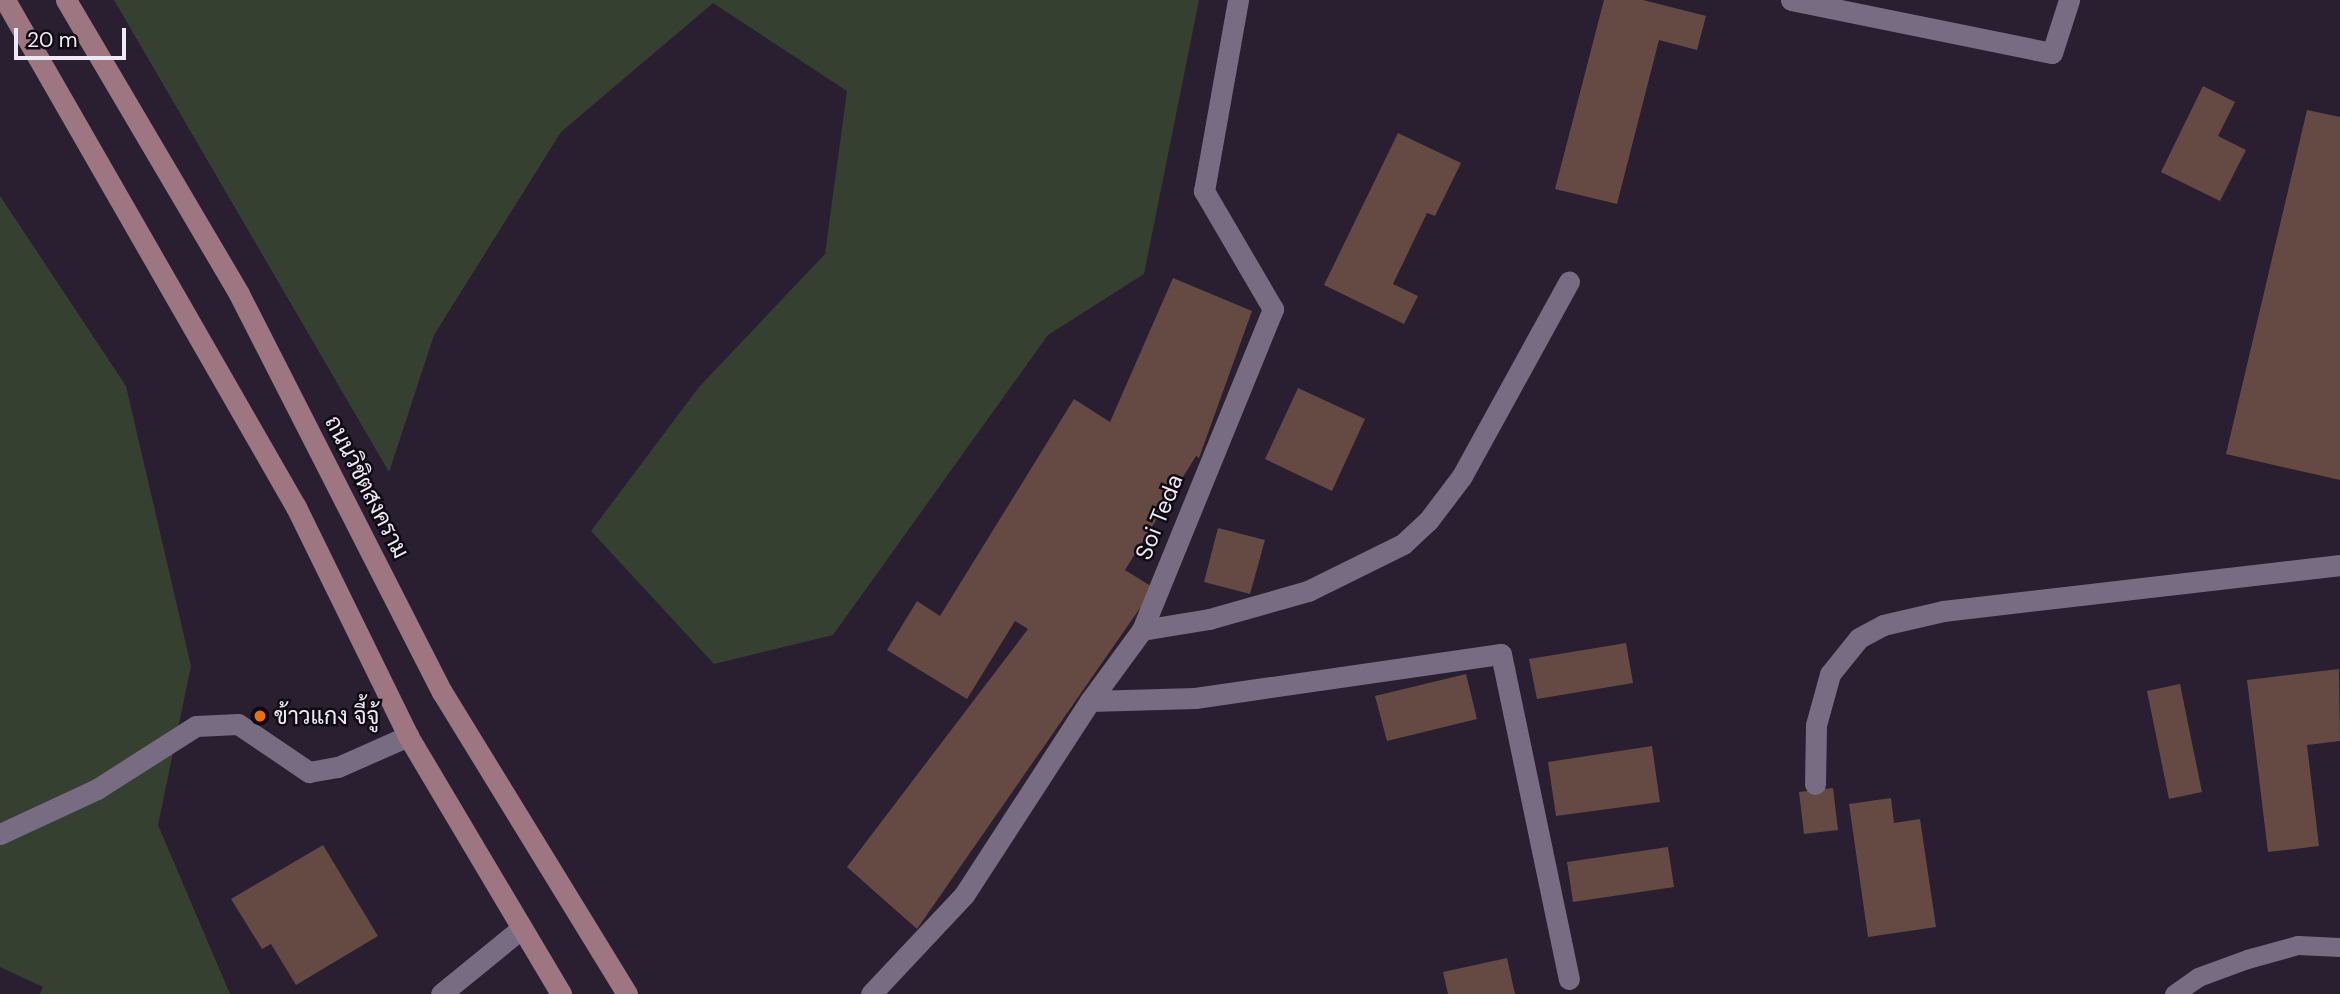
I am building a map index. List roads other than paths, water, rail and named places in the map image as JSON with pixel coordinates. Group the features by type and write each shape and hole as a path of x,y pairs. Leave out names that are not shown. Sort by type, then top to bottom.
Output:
{"main road":[{"path":"5,0 296,507 408,736 561,994"},
{"name":"ถนนวิชิตสงคราม","path":"66,0 239,294 442,692 627,994"}],"street":[{"name":"Soi Teda","path":"871,994 964,895 1090,701 1142,630 1273,309 1204,191 1238,0"},
{"path":"1791,0 2052,53 2069,0"},
{"path":"1142,630 1209,619 1308,591 1403,544 1428,521 1462,476 1569,281"},
{"path":"1815,784 1816,725 1830,674 1859,638 1883,625 1943,611 2340,565"},
{"path":"1090,701 1195,698 1501,654 1569,979"},
{"path":"0,834 97,789 196,726 238,724 309,772 338,767 408,736"},
{"path":"441,994 522,928"}],"lane":[{"path":"2174,994 2198,977 2247,959 2298,945 2340,947"}],"place":[{"name":"ข้าวแกง จี้จู้","path":"260,716"}]}
